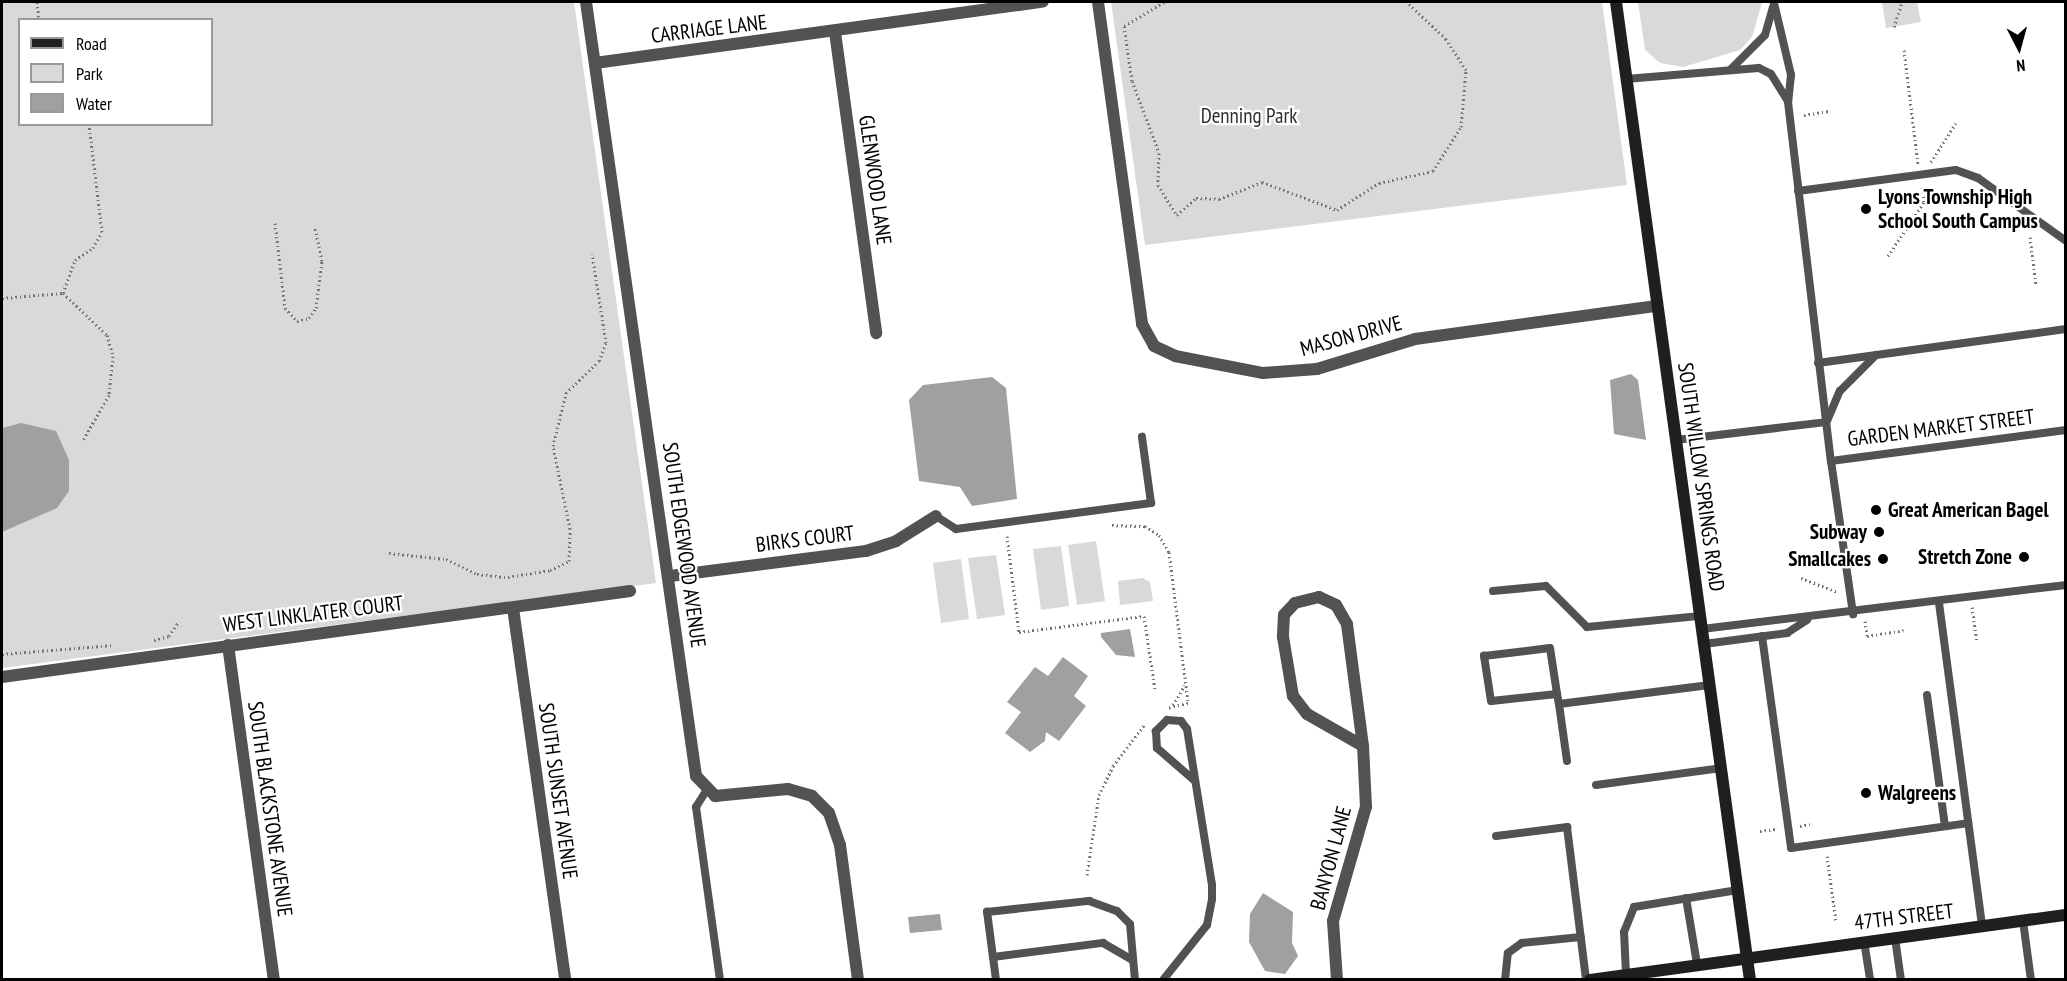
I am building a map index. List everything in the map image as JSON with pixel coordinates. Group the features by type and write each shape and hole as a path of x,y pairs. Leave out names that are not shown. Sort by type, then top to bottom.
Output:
{"street":[{"name":"SOUTH EDGEWOOD AVENUE","path":"586,2 670,576 696,776 706,791"},
{"name":"CARRIAGE LANE","path":"595,63 1043,2"},
{"name":"MASON DRIVE","path":"1098,2 1142,324 1154,346 1176,357 1263,373 1306,370 1415,339 1658,306"},
{"name":"SOUTH WILLOW SPRINGS ROAD","path":"1616,2 1750,980"},
{"name":"GLENWOOD LANE","path":"835,32 876,333"},
{"name":"BIRKS COURT","path":"670,576 866,551 896,541 936,516"},
{"name":"WEST LINKLATER COURT","path":"2,678 630,591"},
{"name":"BANYON LANE","path":"1337,980 1334,921 1366,807 1363,746 1347,624 1336,605 1319,597 1295,603 1284,615 1283,637 1293,696 1307,714 1363,746"},
{"name":"SOUTH SUNSET AVENUE","path":"513,608 565,980"},
{"name":"SOUTH BLACKSTONE AVENUE","path":"228,645 274,980"},
{"path":"706,791 725,798 788,789 812,796 829,813 840,845 858,980"},
{"name":"47TH STREET","path":"1588,980 1626,974 1654,975 1697,964 2066,915"}],"lane":[{"path":"1730,70 1765,35 1773,2"},
{"path":"1773,2 1791,75 1788,102 1826,422"},
{"path":"1626,80 1759,68 1771,74 1788,102"},
{"path":"1798,191 1921,174 1965,172 2000,192 2066,241"},
{"path":"1818,363 2066,329"},
{"path":"1826,422 1839,391 1876,355"},
{"name":"GARDEN MARKET STREET","path":"1676,440 1826,422 1831,461 2066,430"},
{"path":"936,516 956,530 1151,503 1142,437"},
{"path":"1831,461 1853,614"},
{"path":"1702,630 1807,620 2066,585"},
{"path":"1493,591 1546,586 1587,627 1700,616"},
{"path":"1939,603 1982,926"},
{"path":"1704,644 1786,633 1807,620"},
{"path":"1762,636 1791,848 1968,822"},
{"path":"1557,694 1491,701 1484,656 1550,648 1559,704 1567,761"},
{"path":"1559,704 1710,685"},
{"path":"1927,695 1946,826"},
{"path":"1163,980 1207,925 1212,899 1188,729 1181,721 1167,720 1156,731 1157,748 1195,781"},
{"path":"1596,785 1721,768"},
{"path":"706,791 696,807 720,980"},
{"path":"1496,836 1567,827 1588,980"},
{"path":"1626,974 1624,932 1634,907 1738,890"},
{"path":"1686,898 1697,964"},
{"path":"996,980 987,912 1089,901 1117,911 1130,924 1135,980"},
{"path":"2023,921 2031,980"},
{"path":"1505,980 1508,953 1522,943 1581,937"},
{"path":"1895,938 1901,980"},
{"path":"1864,941 1870,980"},
{"path":"993,957 1103,943 1133,960"}],"path":[{"path":"37,2 39,18"},
{"path":"1164,2 1124,26 1132,81 1159,153 1158,184 1177,215 1196,198 1220,199 1262,182 1337,210 1379,183 1432,171 1461,127 1466,70 1446,39 1407,2"},
{"path":"1894,27 1902,2"},
{"path":"1888,256 1924,202 1904,50"},
{"path":"1804,115 1829,111"},
{"path":"1930,162 1956,123"},
{"path":"63,293 75,260 93,248 102,232 89,126"},
{"path":"275,223 285,308 297,321 309,318 316,308 322,261 315,228"},
{"path":"2030,237 2036,286"},
{"path":"389,553 446,559 477,574 508,577 550,570 569,561 570,529 553,446 566,393 599,361 606,343 592,254"},
{"path":"2,298 63,293 106,335 113,356 105,408 82,442"},
{"path":"1112,525 1145,526 1167,546 1188,703 1164,709"},
{"path":"1007,536 1019,632 1144,616 1155,690"},
{"path":"1972,598 1977,641"},
{"path":"148,641 169,636 179,621"},
{"path":"2,654 120,645"},
{"path":"1173,705 1186,683"},
{"path":"1087,875 1094,812 1105,781 1150,719"},
{"path":"1825,843 1836,922"}],"green space":[{"path":"2,2 574,2 656,583 2,668"},
{"name":"Denning Park","path":"1111,2 1602,2 1627,185 1145,245"},
{"path":"1638,2 1762,3 1752,37 1740,50 1683,67 1660,63 1645,50"},
{"path":"1882,2 1917,2 1921,22 1886,28"},
{"path":"1096,541 1105,601 1077,605 1068,545"},
{"path":"1061,546 1069,606 1041,610 1033,549"},
{"path":"996,555 1005,615 977,619 968,558"},
{"path":"961,559 969,619 941,623 933,563"},
{"path":"1143,578 1150,582 1153,601 1120,605 1118,581"}],"water":[{"path":"1631,374 1638,380 1646,440 1614,434 1610,380"},
{"path":"992,377 1006,388 1017,499 972,506 960,487 919,481 909,400 923,385"},
{"path":"21,423 56,431 69,460 69,491 57,508 2,532 2,428"},
{"path":"1130,629 1135,657 1116,655 1101,637 1101,633"},
{"path":"1063,657 1088,676 1074,696 1086,706 1059,741 1046,732 1045,741 1030,752 1005,733 1021,712 1007,702 1035,667 1048,676"},
{"path":"1263,893 1293,912 1292,943 1298,956 1285,974 1265,971 1249,942 1250,914"},
{"path":"940,914 942,930 910,933 908,917"}],"place":[{"name":"Lyons Township High School South Campus","path":"1866,209"},
{"name":"Great American Bagel","path":"1876,510"},
{"name":"Subway","path":"1879,532"},
{"name":"Stretch Zone","path":"2024,557"},
{"name":"Smallcakes","path":"1883,559"},
{"name":"Walgreens","path":"1866,793"}]}
